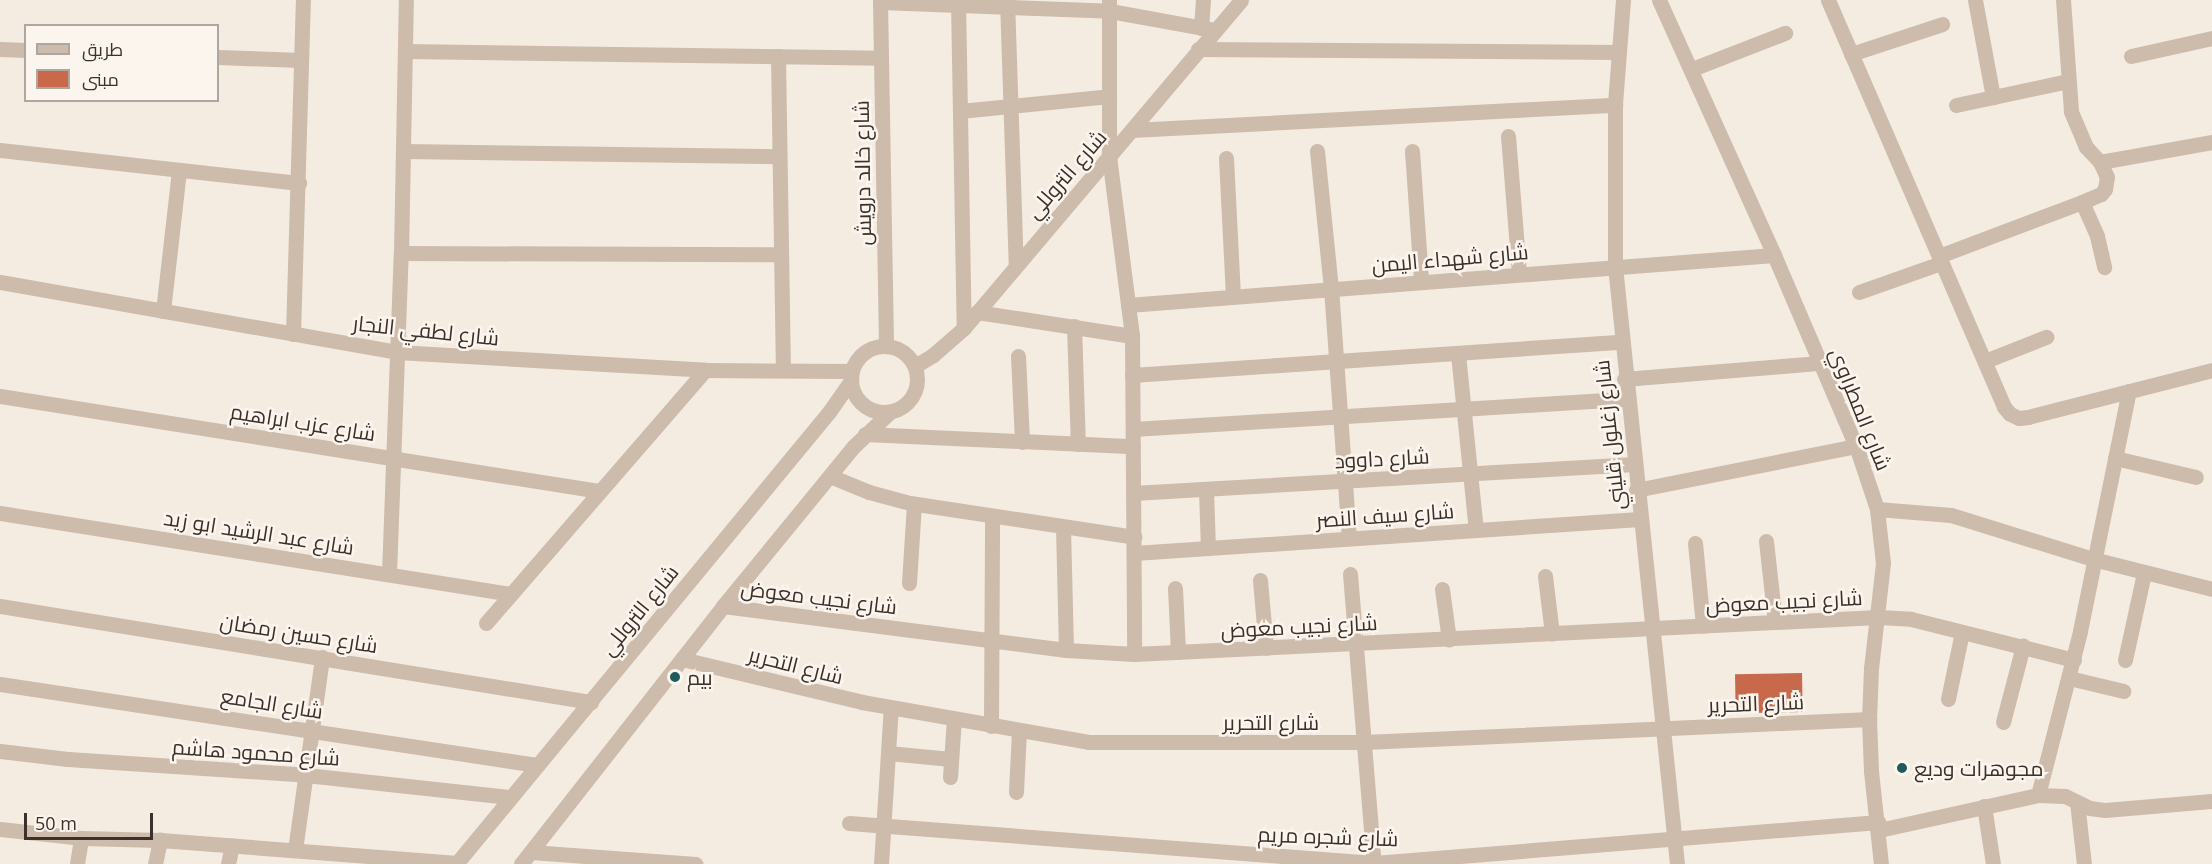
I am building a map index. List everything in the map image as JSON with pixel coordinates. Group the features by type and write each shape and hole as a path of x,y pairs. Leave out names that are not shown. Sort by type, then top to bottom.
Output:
{"street":[{"path":"293,334 303,0"},
{"path":"389,574 401,253 406,0"},
{"path":"880,1 1110,6 1208,29 1203,0"},
{"name":"شارع التروللي","path":"915,366 933,355 964,327 1132,130 1198,49 1208,29 1241,0"},
{"name":"شارع زغلول قليني","path":"1623,0 1615,105 1615,266 1624,379 1677,864"},
{"name":"شارع المطراوي","path":"1659,0 1692,69 1856,446 1877,509 1883,563 1871,668 1869,719 1871,771 1881,864"},
{"path":"1828,0 2004,407 2019,418 2028,417 2212,370"},
{"path":"1975,0 1993,97"},
{"path":"1859,292 2102,194 2106,177 2100,162 2086,147 2071,111 2063,0"},
{"name":"شارع خالد درويش","path":"880,1 886,346"},
{"path":"958,2 964,327"},
{"path":"1007,3 1016,265"},
{"path":"1110,6 1109,156 1132,336 1134,654"},
{"path":"1851,54 1942,24"},
{"path":"1692,69 1785,33"},
{"path":"2131,56 2212,38"},
{"path":"0,48 24,50"},
{"path":"1198,49 1618,52"},
{"path":"405,51 881,58"},
{"path":"778,56 783,370"},
{"path":"219,57 301,60"},
{"path":"1956,105 2068,81"},
{"path":"960,111 1109,96"},
{"path":"1132,130 1615,105"},
{"path":"1508,136 1519,273"},
{"path":"2100,162 2212,141"},
{"path":"0,150 299,183"},
{"path":"403,151 779,156"},
{"path":"1317,151 1331,288 1349,538"},
{"path":"1412,151 1421,281"},
{"path":"1226,159 1233,296"},
{"path":"163,311 178,171"},
{"path":"2082,202 2097,236 2104,267"},
{"path":"401,253 781,254"},
{"name":"شارع شهداء اليمن","path":"1128,304 1774,255"},
{"name":"شارع لطفي النجار","path":"0,282 397,352 705,370 783,370 852,376"},
{"path":"977,312 1132,336"},
{"path":"1074,326 1078,444"},
{"path":"1985,361 2046,337"},
{"path":"1132,375 1621,342"},
{"path":"886,346 904,352 915,366 917,385 914,394 900,408 882,412 864,405 857,398 852,376 865,352 886,346"},
{"path":"1458,354 1476,530"},
{"path":"1018,356 1022,442"},
{"path":"1624,379 1820,363"},
{"path":"486,623 705,370"},
{"name":"شارع التروللي","path":"457,863 509,797 591,702 829,412 852,376"},
{"path":"2038,795 2074,660 2129,391"},
{"name":"شارع عزب ابراهيم","path":"0,396 599,492"},
{"path":"1133,429 1627,399"},
{"path":"526,858 723,606 865,434 891,411"},
{"path":"865,434 1133,446"},
{"path":"1636,490 1856,446"},
{"path":"2115,458 2196,477"},
{"name":"شارع داوود","path":"1133,493 1634,464"},
{"name":"شارع سيف النصر","path":"830,476 889,499 1063,527 1134,545 1208,548 1640,519"},
{"path":"1206,489 1208,548"},
{"path":"909,583 914,504"},
{"path":"1877,509 1951,515 2093,559 2212,589"},
{"name":"شارع عبد الرشيد ابو زيد","path":"0,513 511,594"},
{"path":"991,726 992,516"},
{"path":"1063,527 1066,650"},
{"path":"1766,541 1775,622"},
{"path":"1695,543 1703,626"},
{"path":"2125,660 2144,573"},
{"path":"1350,574 1374,863"},
{"path":"1545,576 1552,634"},
{"path":"1260,580 1266,648"},
{"path":"1175,588 1178,652"},
{"path":"1442,589 1449,640"},
{"name":"شارع حسين رمضان","path":"0,606 591,702"},
{"name":"شارع نجيب معوض","path":"723,606 1066,650 1134,654 1356,645 1878,617 1911,619 2074,660"},
{"path":"1948,699 1962,632"},
{"path":"2003,722 2023,646"},
{"path":"295,850 322,657"},
{"name":"شارع التحرير","path":"682,659 891,707 1089,742 1364,742 1869,719"},
{"path":"2069,678 2123,691"},
{"name":"شارع الجامع","path":"0,684 537,765"},
{"path":"881,864 891,707"},
{"path":"950,777 954,719"},
{"path":"1016,792 1019,731"},
{"name":"شارع محمود هاشم","path":"0,752 306,776 509,797"},
{"path":"888,753 951,759"},
{"name":"شارع شجره مريم","path":"849,824 1374,863 1674,838 1878,826 2038,795 2064,796 2105,810 2212,801"},
{"path":"2078,802 2084,864"},
{"path":"1984,806 1993,864"},
{"path":"0,829 81,838 160,840 295,850 322,859 457,863"},
{"path":"77,864 81,838"},
{"path":"155,864 160,840"},
{"path":"228,864 232,845"},
{"path":"526,858 696,864"}],"building":[{"path":"1802,673 1803,712 1736,713 1735,674"}],"place":[{"name":"بيم","path":"675,677"},
{"name":"مجوهرات وديع","path":"1902,768"}]}
